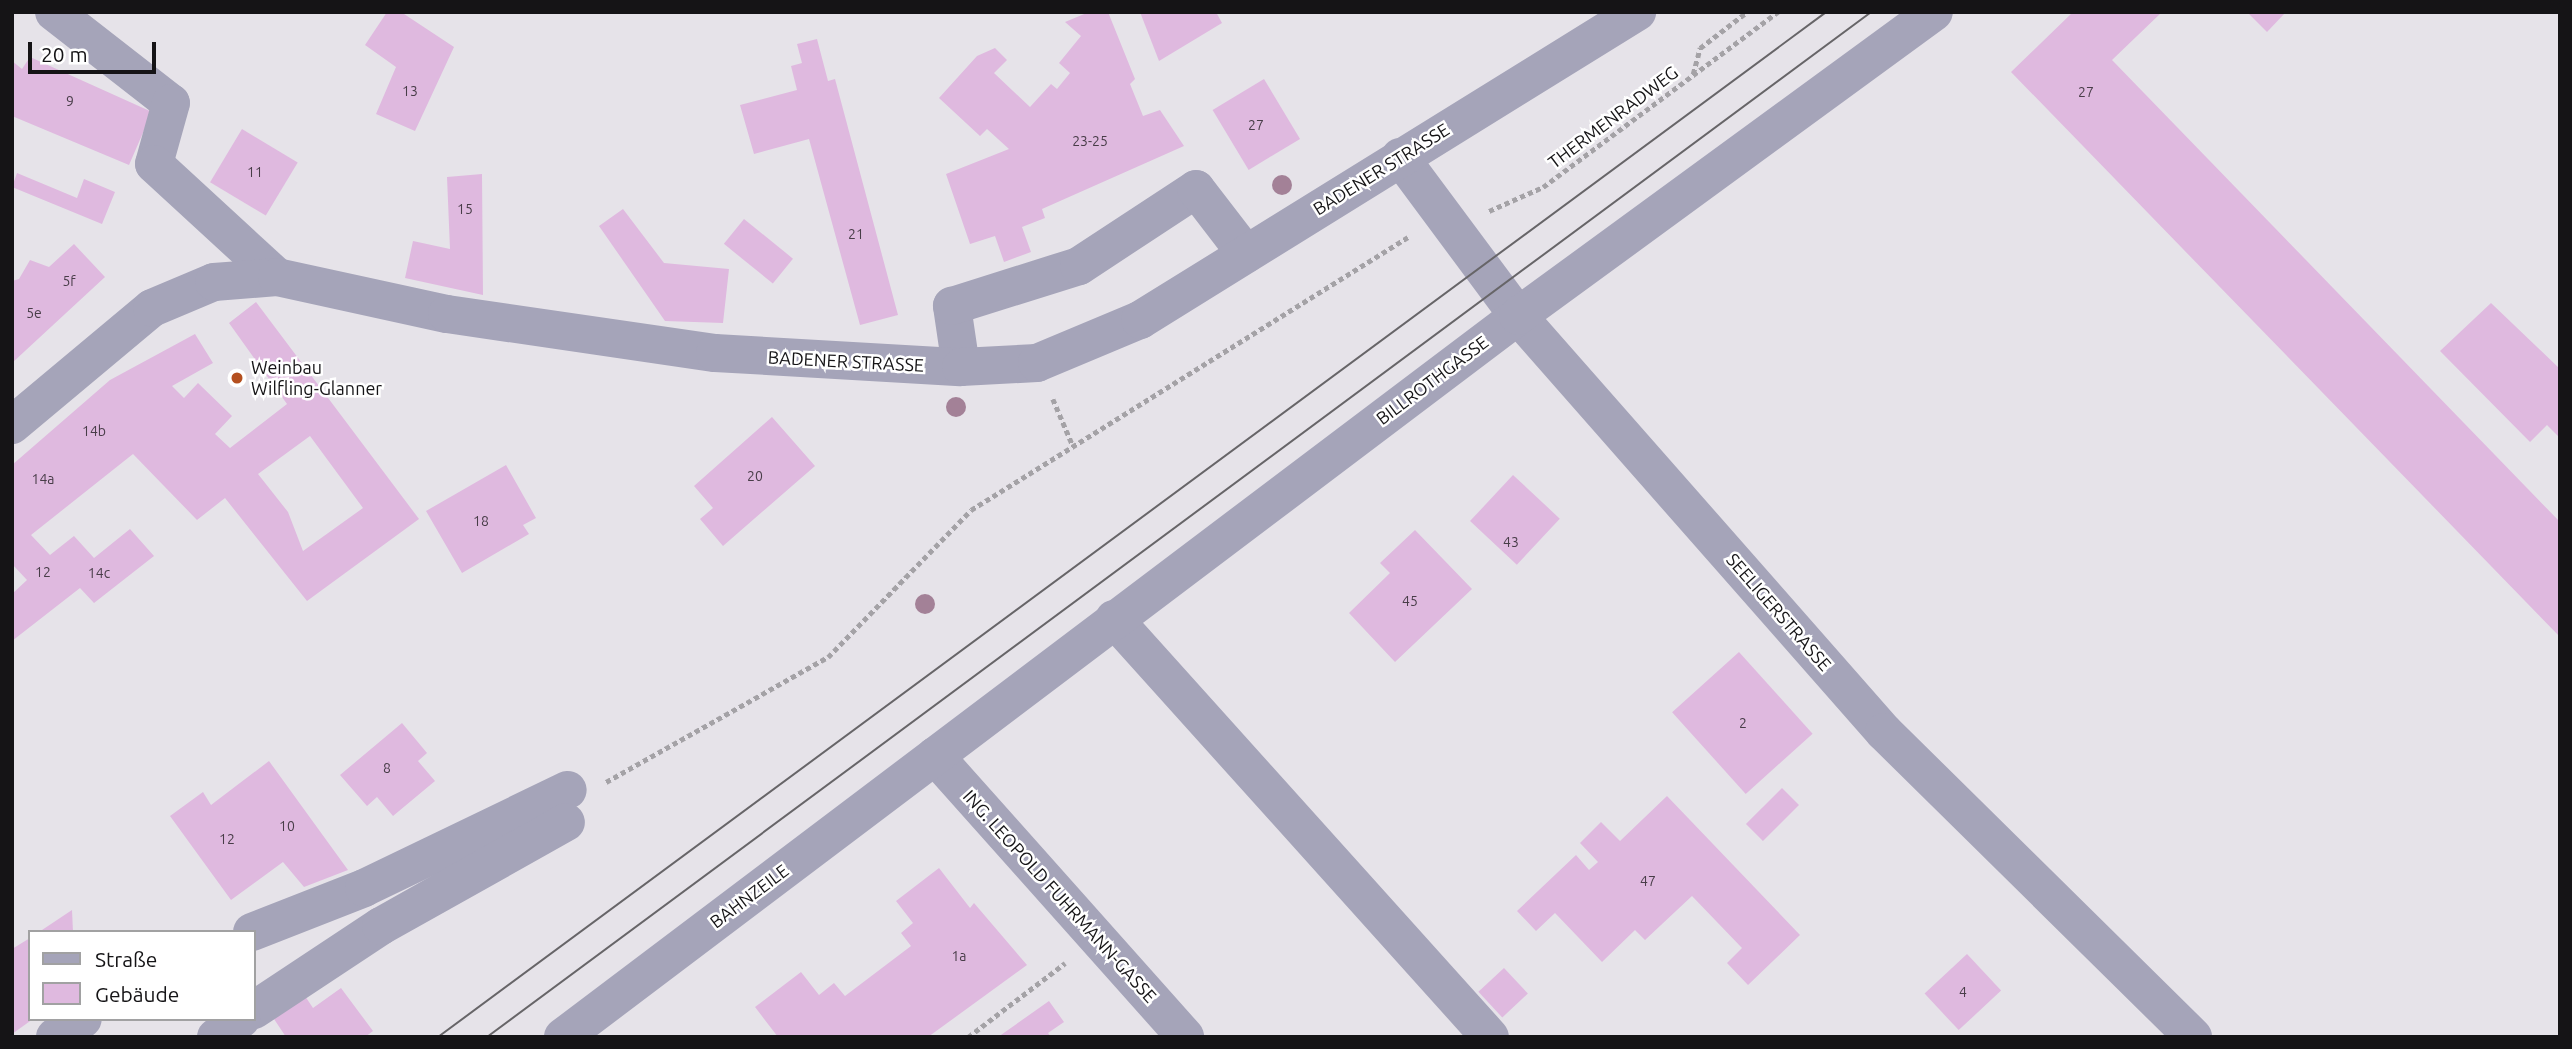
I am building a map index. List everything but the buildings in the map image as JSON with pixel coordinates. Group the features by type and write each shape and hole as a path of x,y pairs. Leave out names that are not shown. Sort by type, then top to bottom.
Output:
{"street":[{"path":"54,12 171,103 154,164 277,277"},
{"name":"BADENER STRASSE","path":"12,425 152,308 214,282 277,277 447,314 715,353 961,367 1037,363 1140,320 1637,12"},
{"name":"BILLROTHGASSE","path":"935,756 1518,316 1934,12"},
{"name":"SEELIGERSTRASSE","path":"1400,157 1451,222 1518,316 1884,732 2193,1037"},
{"path":"961,367 952,306 1079,265 1196,189 1246,254"},
{"path":"1114,619 1490,1037"},
{"name":"ING. LEOPOLD FUHRMANN-GASSE","path":"935,756 1185,1037"},
{"name":"BAHNZEILE","path":"563,1037 935,756"},
{"path":"256,930 567,806"},
{"path":"256,1009 567,806"},
{"path":"55,1037 80,1021"},
{"path":"216,1037 238,1021"}],"path":[{"path":"1693,75 1700,48 1747,12"},
{"name":"THERMENRADWEG","path":"567,806 828,657 971,510 1418,230 1480,215 1543,187 1779,12"},
{"path":"1037,363 1073,446"},
{"path":"968,1037 1098,939"}],"tram line":[{"path":"438,1037 1826,12"},
{"path":"487,1037 1871,12"}],"place":[{"name":"Weinbau Wilfling-Glanner","path":"237,378"}]}
